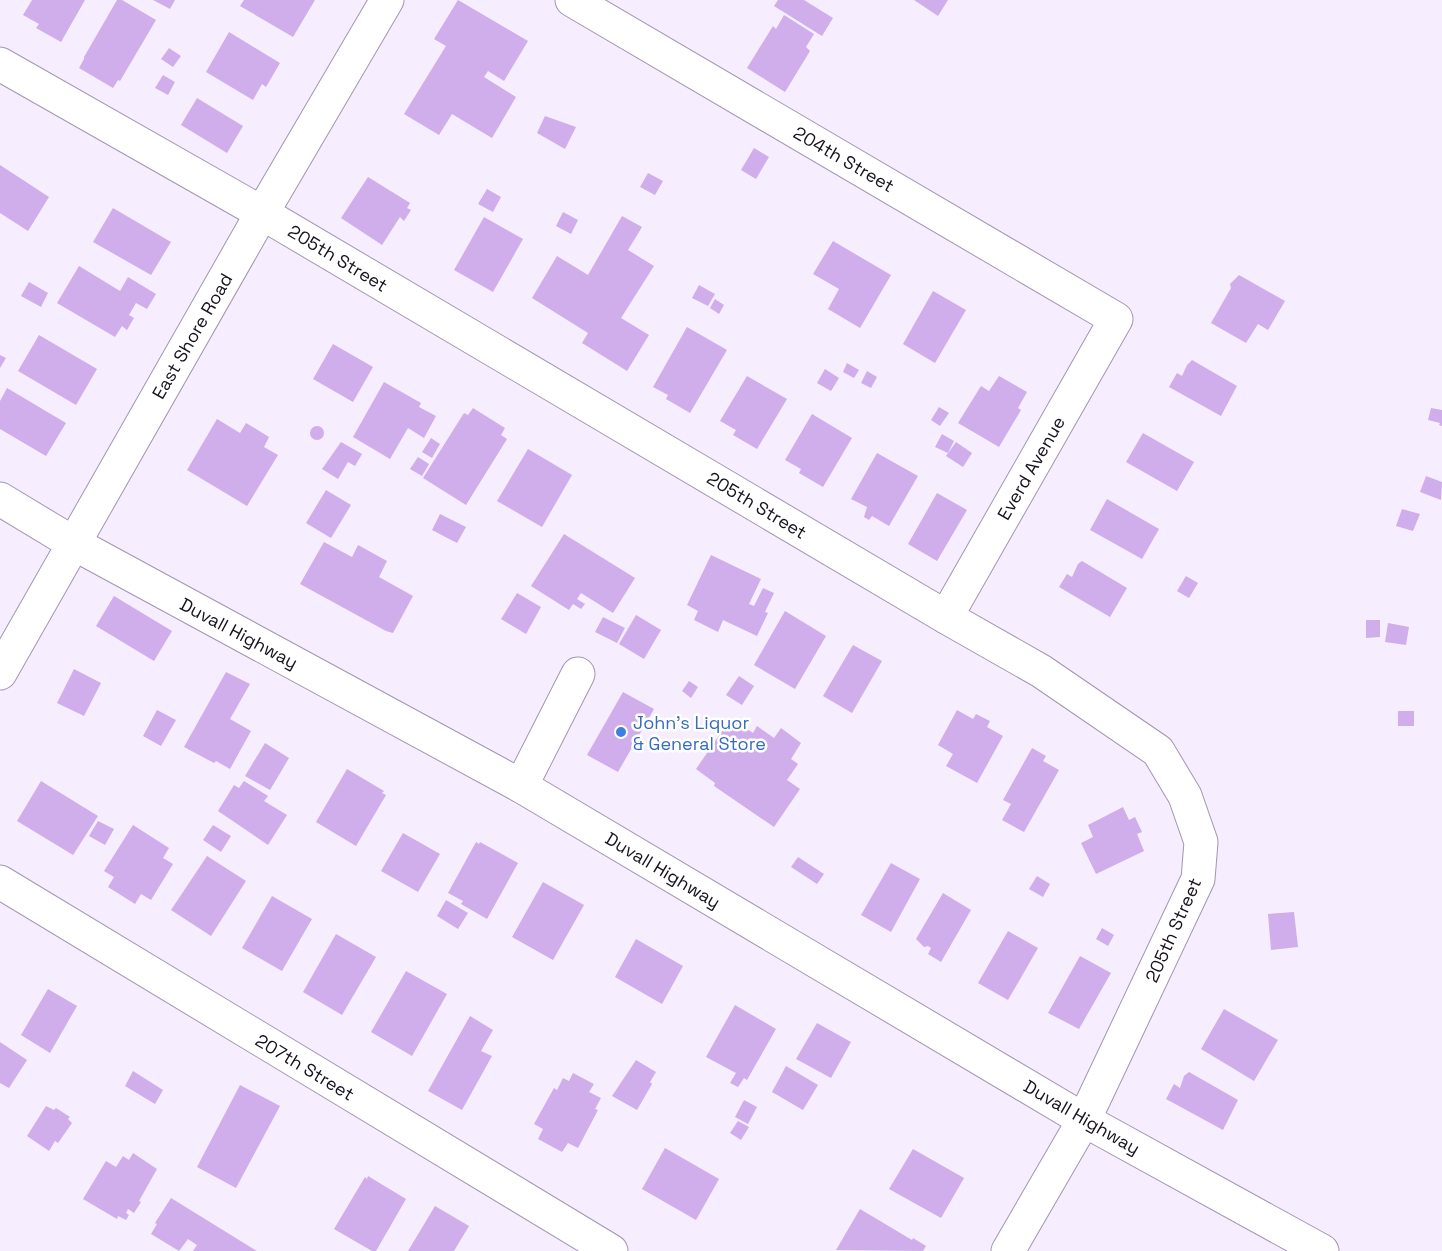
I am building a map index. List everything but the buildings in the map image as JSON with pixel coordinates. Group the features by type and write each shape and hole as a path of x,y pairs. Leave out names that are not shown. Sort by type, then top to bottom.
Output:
{"street":[{"name":"East Shore Road","path":"0,673 262,213 387,0"},
{"name":"204th Street","path":"572,0 1116,319"},
{"name":"205th Street","path":"0,64 262,213 1041,671 1158,750 1185,796 1201,842 1198,879 1084,1120 1008,1251"},
{"name":"Everd Avenue","path":"946,617 1116,319"},
{"name":"Duvall Highway","path":"0,499 73,543 521,786 1084,1120 1322,1251"},
{"path":"521,786 578,674"},
{"name":"207th Street","path":"0,882 611,1251"}],"place":[{"name":"John's Liquor & General Store","path":"621,732"}]}
